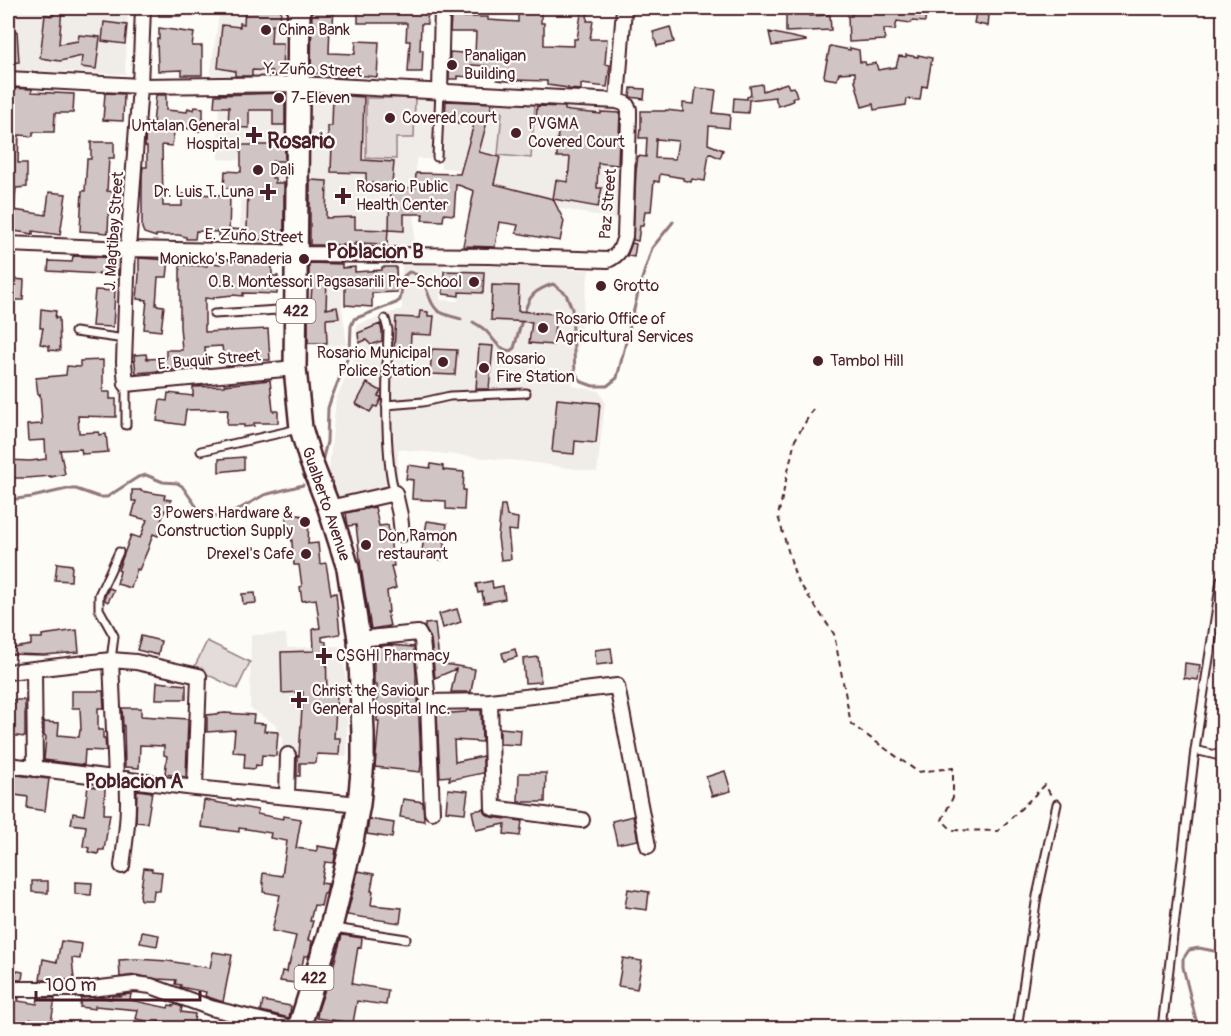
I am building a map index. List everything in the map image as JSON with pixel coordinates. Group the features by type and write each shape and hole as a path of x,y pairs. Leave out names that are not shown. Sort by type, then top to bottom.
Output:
{"main road":[{"name":"Gualberto Avenue","path":"298,8 295,368 301,428 348,568 359,639 363,733 359,804 345,871 331,927 299,1029"}],"street":[{"name":"J. Magtibay Street","path":"126,384 124,362 128,249 140,86 143,8"},
{"path":"440,91 442,8"},
{"path":"617,101 624,8"},
{"name":"Y. Zuño Street","path":"8,79 140,86 298,84 617,101"},
{"name":"Paz Street","path":"608,260 619,252 625,236 629,109 626,104 617,101"},
{"name":"E. Zuño Street","path":"8,244 296,254 608,260"},
{"name":"E. Buquir Street","path":"126,384 295,368"},
{"path":"329,508 395,493 402,534"},
{"path":"359,639 418,633 422,640 428,702 432,812"},
{"path":"111,660 121,779 128,819 122,866"},
{"path":"8,672 111,660 136,662 199,676 195,788"},
{"path":"34,670 35,769"},
{"path":"428,702 490,700 617,686 648,846"},
{"path":"490,700 493,808 582,820"},
{"path":"287,796 288,755"},
{"path":"8,765 195,788 359,804"},
{"path":"8,989 91,988 135,984 151,986 211,1008 292,1029"}],"lane":[{"path":"437,156 440,91"},
{"path":"214,314 296,309"},
{"path":"385,319 388,330 386,405 391,479 395,493"},
{"path":"75,332 125,339"},
{"path":"126,384 126,425"},
{"path":"386,405 423,402 450,396 526,393"},
{"path":"201,451 301,428"},
{"path":"111,660 114,636 99,609 99,595 119,552"},
{"path":"1162,1029 1195,750 1221,580"},
{"path":"1195,750 1224,757"},
{"path":"1017,1029 1037,896 1057,804"},
{"path":"331,927 406,939"}],"path":[{"path":"813,409 795,440 778,516 796,578 834,634 851,724 918,772 953,768 953,797 942,820 952,830 998,831 1045,785 1057,804"}],"shaded area":[{"path":"8,8 128,8 125,74 8,70"},
{"path":"220,8 288,8 286,78 210,77"},
{"path":"219,89 288,90 286,246 240,245 241,160 218,159"},
{"path":"307,93 364,93 619,108 622,112 617,220 456,187 460,169 441,168 441,161 416,158 414,245 324,246 324,214 306,213"},
{"name":"Covered court","path":"366,98 415,98 414,138 396,138 396,159 366,158"},
{"name":"PVGMA Covered Court","path":"495,98 507,99 507,103 535,105 531,158 498,155 502,112 494,111"},
{"path":"304,258 345,260 342,308 347,345 304,345"},
{"path":"402,264 442,265 440,300 458,301 460,264 589,270 572,386 599,391 605,402 597,472 528,462 398,449 398,497 335,509 328,480 336,399 358,352 356,325 402,309"},
{"name":"Christ the Saviour General Hospital Inc.","path":"286,634 287,648 342,646 347,692 347,756 281,754 282,740 276,725 250,708 251,635"},
{"path":"207,641 250,662 237,689 194,668"}],"building":[{"path":"53,8 62,8 59,44 78,41 79,35 100,37 96,69 81,67 82,56 60,61 40,58 45,15 53,16"},
{"path":"159,8 182,8 182,16 159,16"},
{"path":"245,8 281,8 280,25 272,25 271,43 283,43 282,75 272,75 272,71 252,70 252,76 235,76 235,71 218,68 222,25 240,27 240,23 244,24"},
{"path":"312,8 334,8 333,24 330,24 329,53 355,54 356,41 379,42 377,77 345,74 345,78 328,77 328,74 311,73"},
{"path":"358,8 428,8 427,24 421,24 422,72 408,72 410,41 406,41 407,23 358,23"},
{"path":"518,8 541,8 544,45 574,46 582,8 588,8 587,21 593,21 590,39 607,39 605,64 610,65 607,87 581,84 581,90 547,85 547,81 497,80 498,73 487,71 488,66 471,65 469,77 458,76 458,79 449,79 450,52 475,54 476,32 450,32 451,17 488,17 488,20 518,22"},
{"path":"809,8 810,16 830,15 831,30 786,32 786,9"},
{"path":"854,8 926,8 925,22 897,21 895,30 884,29 885,40 849,42 848,16 852,16 851,10"},
{"path":"976,13 989,15 988,26 974,23"},
{"path":"104,22 127,25 125,44 102,41"},
{"path":"670,27 674,42 657,46 653,32"},
{"path":"159,28 194,33 192,46 202,46 202,75 182,75 182,70 158,71"},
{"path":"8,31 17,31 19,62 8,63"},
{"path":"769,32 806,40 806,41 772,46"},
{"path":"830,46 859,50 860,62 865,62 866,65 876,63 878,70 896,67 899,56 918,57 918,55 932,58 927,87 922,86 920,100 907,99 906,105 874,110 873,104 862,107 855,72 839,73 837,80 825,78"},
{"path":"787,83 789,88 794,87 797,96 792,98 793,101 778,106 775,97 749,100 748,113 733,112 734,98 747,99 751,95 750,86 762,84 763,91"},
{"path":"8,88 32,89 32,92 74,94 73,113 55,113 54,132 33,132 33,136 19,135 18,163 27,163 27,187 16,188 14,210 46,215 49,192 66,194 60,235 8,230"},
{"path":"631,88 645,89 644,99 630,97"},
{"path":"696,88 716,90 713,113 730,115 729,128 709,126 708,144 723,150 720,158 709,153 705,181 692,179 691,182 683,178 660,174 659,182 654,181 651,211 645,211 638,241 633,240 638,156 646,157 647,138 639,138 641,111 683,112 683,103 694,104","holes":["656,139 678,141 675,159 655,158"]},
{"path":"105,93 124,94 123,121 103,120"},
{"path":"285,93 285,125 273,125 273,110 249,110 249,128 228,127 229,107 214,107 215,95"},
{"path":"156,95 166,95 166,110 187,112 188,108 194,110 195,107 203,108 200,131 175,126 172,146 162,145 163,206 182,206 182,194 230,195 229,236 218,236 218,232 196,231 195,239 186,239 179,235 156,235 156,237 144,233 142,228 142,175 143,167 147,167 146,123 153,124"},
{"path":"333,95 364,97 362,160 394,162 392,184 366,183 366,173 331,172 332,144 328,144 328,126 332,126"},
{"path":"446,101 492,103 479,152 500,157 494,184 553,199 564,221 560,241 516,233 518,225 499,222 495,247 463,246 474,191 456,184 454,215 444,214 443,221 422,220 423,214 404,214 404,231 389,230 390,187 415,188 416,173 460,174 474,124 458,124 456,120 445,119"},
{"path":"537,106 565,107 565,110 570,111 601,114 601,112 620,113 618,165 598,163 597,188 602,188 598,207 553,199 556,180 568,182 570,157 557,157 558,125 536,123"},
{"path":"91,142 114,142 114,158 109,158 107,191 116,192 115,208 109,209 108,233 80,231 82,191 85,191 87,159 91,159"},
{"path":"241,145 285,145 285,161 272,161 272,178 275,178 275,183 284,183 284,243 276,243 276,239 230,240 231,229 247,230 248,189 224,188 225,171 241,172"},
{"path":"310,180 327,181 326,218 355,217 355,229 388,230 387,244 310,245"},
{"path":"632,243 636,244 634,257 627,256"},
{"path":"73,256 119,258 118,275 48,271 49,261 72,262"},
{"path":"139,258 169,260 167,277 158,277 156,305 164,306 161,331 144,329 147,300 137,299"},
{"path":"221,260 265,261 265,266 272,265 272,276 278,276 277,294 243,293 243,296 205,298 205,332 268,329 270,360 246,360 246,357 224,360 222,346 205,347 206,367 136,373 134,355 146,354 147,359 166,358 166,350 182,350 180,265 207,266 208,263 221,264"},
{"path":"309,263 342,264 342,268 355,267 355,272 396,267 397,292 372,293 372,307 345,305 345,278 327,278 326,309 337,307 339,318 326,319 327,343 308,343 308,302 311,301 312,286 309,285"},
{"path":"444,271 484,272 483,293 459,292 459,296 443,294"},
{"path":"14,279 24,280 23,300 8,300 8,284 14,284"},
{"path":"492,285 519,286 518,311 556,314 553,345 529,343 532,322 491,320"},
{"path":"95,290 115,291 113,327 92,326"},
{"path":"41,309 56,311 55,318 59,318 60,351 49,350 49,346 40,344 43,328 40,328"},
{"path":"420,311 428,312 428,316 434,316 432,335 411,334 410,350 394,350 396,317 419,318"},
{"path":"380,324 382,341 371,345 366,340 359,343 358,333"},
{"name":"Rosario Fire Station","path":"479,345 493,346 489,389 476,389"},
{"name":"Rosario Municipal Police Station","path":"432,349 457,350 455,375 430,374"},
{"path":"103,360 103,392 110,392 110,399 116,399 116,417 78,416 79,433 106,434 108,452 82,454 81,449 60,450 65,474 26,478 8,476 8,460 46,459 45,440 28,441 27,425 42,424 40,394 38,395 36,378 66,375 67,366 80,367 80,361"},
{"path":"270,380 273,411 278,411 278,423 254,423 254,426 244,427 244,425 227,425 228,409 186,410 184,425 157,421 160,400 167,401 168,393 193,396 193,387 224,386"},
{"path":"367,383 381,391 378,396 381,399 377,407 374,406 370,412 356,404"},
{"path":"557,399 600,403 596,443 575,441 574,454 552,452"},
{"path":"244,457 244,469 219,472 219,459"},
{"path":"431,464 443,466 443,470 464,472 464,510 446,509 446,501 412,499 413,480 406,479 408,465 430,468"},
{"path":"132,490 165,495 164,499 171,500 170,511 165,510 158,536 153,534 131,588 117,584 120,571 118,570 131,535 140,538 147,520 132,516 136,501 132,501"},
{"path":"501,505 505,505 507,516 518,518 517,531 508,530 511,559 501,560 498,537"},
{"path":"375,507 379,526 388,525 394,566 391,566 396,588 387,591 390,626 371,629 356,525 348,526 346,513"},
{"path":"286,513 309,517 308,544 318,543 320,564 326,563 331,594 336,593 340,634 322,637 322,641 326,642 327,694 337,694 334,738 340,738 339,755 317,754 316,763 300,763 300,776 297,776 297,756 299,756 303,692 282,693 281,652 314,651 313,629 320,628 316,599 302,601 299,565 294,565 291,532 286,531"},
{"path":"427,521 447,524 442,560 421,556"},
{"path":"57,563 72,565 71,581 55,580"},
{"path":"492,581 493,588 503,586 505,599 484,603 482,592 478,593 476,584"},
{"path":"109,588 114,590 108,602 105,596"},
{"path":"255,593 256,603 243,604 242,594"},
{"path":"457,609 461,622 443,628 439,614"},
{"path":"435,623 439,661 443,660 445,664 475,669 471,692 451,692 456,669 435,678 431,639 425,624"},
{"path":"77,630 79,652 44,655 8,654 8,649 31,645 31,638 42,638 42,635"},
{"path":"141,636 161,641 158,655 137,650"},
{"path":"390,645 414,647 416,686 394,696 418,696 420,772 375,767 379,721 377,721 377,685 374,685 374,647"},
{"path":"611,648 613,663 596,665 595,650"},
{"path":"515,649 517,657 504,661 502,653"},
{"path":"538,657 541,682 525,683 523,659"},
{"path":"1185,663 1200,665 1198,680 1184,678"},
{"path":"157,682 186,685 186,699 156,699"},
{"path":"72,691 103,691 104,708 98,708 98,730 103,730 106,751 85,750 84,765 44,760 46,737 44,736 44,722 59,723 58,735 79,737 80,708 72,708"},
{"path":"8,700 25,700 25,737 8,735"},
{"path":"122,708 141,708 141,716 188,719 186,777 165,774 167,756 164,755 164,746 140,745 139,768 125,767"},
{"path":"467,710 481,710 482,742 454,740 455,762 483,756 483,773 449,780 450,776 440,777 437,714 466,712"},
{"path":"225,713 254,715 253,723 265,724 264,731 278,732 276,756 262,755 261,766 256,765 255,769 244,768 245,753 233,752 235,730 207,732 207,715"},
{"path":"500,728 521,730 520,745 500,744"},
{"path":"725,771 731,791 712,796 706,777"},
{"path":"519,773 546,773 545,802 518,802"},
{"path":"8,774 49,779 45,811 27,808 28,797 8,794"},
{"path":"88,786 105,788 104,814 110,814 104,850 99,850 98,854 88,852 89,848 83,846 86,826 71,824 73,813 84,815"},
{"path":"448,789 468,791 465,813 446,811"},
{"path":"137,790 152,792 147,823 136,822"},
{"path":"403,799 423,802 424,821 400,817"},
{"path":"204,800 258,810 257,814 283,819 284,816 301,819 296,848 317,851 317,846 336,849 334,863 325,862 321,883 328,884 326,894 324,893 321,906 314,905 308,940 312,941 310,953 304,956 302,966 298,965 295,983 280,981 282,971 287,972 296,936 272,931 280,895 263,892 264,883 262,883 263,873 282,876 287,841 270,838 271,833 247,829 239,828 239,832 201,827"},
{"path":"484,809 485,813 491,817 522,821 520,836 504,834 505,824 476,830 472,811"},
{"path":"633,816 638,840 617,844 612,821"},
{"path":"369,819 394,823 392,838 367,834"},
{"path":"144,868 162,872 160,891 154,890 153,900 141,900"},
{"path":"358,871 374,874 371,905 402,908 400,923 347,915"},
{"path":"32,881 48,881 48,893 32,892"},
{"path":"75,882 92,883 91,895 75,894"},
{"path":"628,889 649,892 647,910 625,907"},
{"path":"142,932 159,935 157,946 140,943"},
{"path":"342,935 362,938 361,948 358,947 352,984 388,990 386,1005 357,1001 353,1023 317,1018"},
{"path":"61,941 82,944 80,959 72,958 74,980 40,980 43,959 57,962"},
{"path":"213,952 232,955 223,1002 205,996 206,992 180,987 181,985 175,984 176,980 136,975 120,977 119,960 168,961 210,968"},
{"path":"623,958 642,961 637,989 618,986"},
{"path":"13,970 23,972 22,980 11,980"},
{"path":"131,994 130,1000 168,1008 169,1005 174,1006 175,1004 182,1007 181,1012 195,1014 193,1029 181,1029 181,1026 136,1019 138,1010 80,1007 81,998 111,999 112,996"},
{"path":"8,998 19,998 18,1001 37,1004 38,998 55,998 51,1023 31,1019 30,1024 15,1022 14,1029 8,1029"},
{"path":"263,1001 291,1006 289,1018 261,1011"}],"waterway":[{"path":"524,314 528,302 542,289 553,284 566,294 572,309 575,373 582,382 593,386 607,386 617,378 640,285 652,248 673,222"},
{"path":"322,461 327,442 328,408 350,352 351,326 354,319 400,300 404,276 409,272 415,274 423,282 437,310 445,315 461,319"},
{"path":"473,322 499,346 510,351 514,348 522,320"},
{"path":"8,500 67,489 107,497 138,477 146,475 182,486 201,513 212,517 227,516 264,495 303,485"},
{"path":"1198,1028 1183,959 1189,950 1199,948 1224,953"}],"place":[{"name":"China Bank","path":"266,30"},
{"name":"Panaligan Building","path":"452,65"},
{"name":"7-Eleven","path":"279,98"},
{"name":"Covered court","path":"390,118"},
{"name":"PVGMA Covered Court","path":"516,133"},
{"name":"Untalan General Hospital","path":"254,135"},
{"name":"Dali","path":"258,170"},
{"name":"Dr. Luis T. Luna","path":"268,192"},
{"name":"Rosario Public Health Center","path":"343,196"},
{"name":"Monicko's Panaderia","path":"304,259"},
{"name":"O.B. Montessori Pagsasarili Pre-School","path":"474,282"},
{"name":"Grotto","path":"601,286"},
{"name":"Rosario Office of Agricultural Services","path":"543,328"},
{"name":"Tambol Hill","path":"818,361"},
{"name":"Rosario Municipal Police Station","path":"443,362"},
{"name":"Rosario Fire Station","path":"484,368"},
{"name":"3 Powers Hardware & Construction Supply","path":"305,522"},
{"name":"Don Ramon restaurant","path":"366,545"},
{"name":"Drexel's Cafe","path":"306,554"},
{"name":"CSGHI Pharmacy","path":"324,656"},
{"name":"Christ the Saviour General Hospital Inc.","path":"299,700"}],"district":[{"name":"Rosario","path":"301,141"},
{"name":"Poblacion B","path":"375,251"},
{"name":"Poblacion A","path":"134,781"}]}
